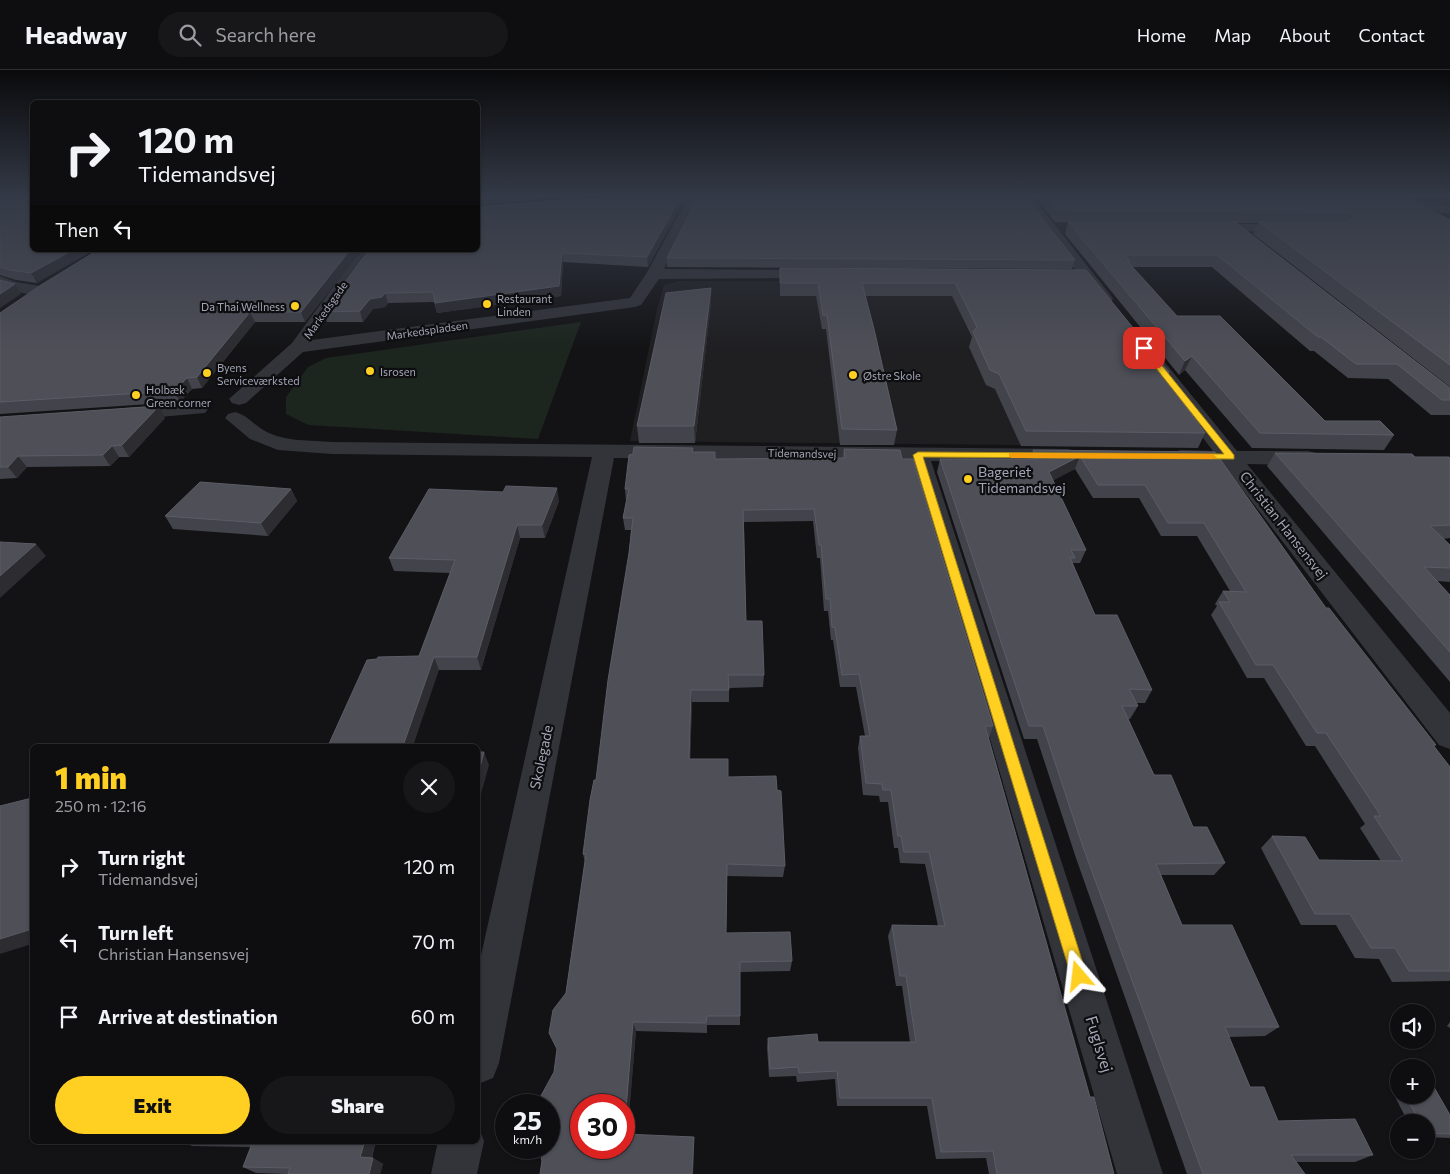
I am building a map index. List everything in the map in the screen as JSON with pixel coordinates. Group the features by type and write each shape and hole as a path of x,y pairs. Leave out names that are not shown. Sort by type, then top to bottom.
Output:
{"street":[{"path":"668,248 654,274 832,275"},
{"name":"Christian Hansensvej","path":"1067,248 1078,276 1122,321 1450,736"},
{"name":"Markedsgade","path":"298,347 368,252"},
{"name":"Markedspladsen","path":"298,347 635,302 654,274"},
{"path":"0,281 13,286 40,290"},
{"path":"24,302 56,281"},
{"path":"219,411 298,347"},
{"path":"109,414 219,411 257,435 278,444 341,448 604,452"},
{"name":"Tidemandsvej","path":"604,452 1088,456"},
{"name":"Skolegade","path":"480,1052 604,452"},
{"name":"Fuglsvej","path":"918,455 1140,1174"},
{"path":"1157,456 1328,458"},
{"path":"454,1174 460,1144"}],"shaded area":[{"name":"Østre Skole","path":"679,281 1014,282 1103,446 630,441 657,309 664,285"},
{"path":"581,322 538,439 308,425 286,414 286,397 308,367 326,358"}],"building":[{"path":"0,248 30,248 30,252 69,252 31,273 0,267"},
{"path":"480,248 652,248 647,257 562,253 559,286 435,303 433,292 385,293 382,297 370,299 360,311 323,312 368,252 480,252"},
{"path":"672,248 1065,248 1075,260 667,258"},
{"path":"1089,248 1268,248 1450,388 1450,400 1442,400 1397,364 1356,364 1321,337 1318,337 1217,255 1124,255 1130,261 1127,261 1177,316 1220,316 1325,421 1380,421 1394,435 1260,433 1192,356 1185,361"},
{"path":"1293,248 1450,248 1450,365"},
{"path":"95,252 348,252 301,312 250,312 197,377 187,378 174,391 0,402 0,313"},
{"path":"780,268 1086,270 1169,372 1164,376 1205,433 1026,431 999,374 990,370 973,332 977,327 955,283 862,283 897,430 842,429 827,315 823,315 818,283 780,283"},
{"path":"0,280 15,284 0,294"},
{"path":"711,288 694,426 637,426 666,293"},
{"path":"159,406 122,445 112,446 103,455 18,456 8,467 0,467 0,417"},
{"path":"634,447 693,448 692,452 715,452 715,459 845,458 844,449 900,450 902,459 913,459 993,726 985,726 1090,1097 1094,1097 1114,1174 997,1174 993,1151 941,1152 932,1098 840,1098 837,1071 799,1073 798,1067 770,1069 768,1038 817,1034 818,1042 916,1042 906,976 900,976 892,925 945,926 929,852 904,852 901,836 898,836 891,790 883,790 882,784 866,783 860,736 870,736 859,674 842,675 835,628 832,627 830,599 826,599 821,545 819,545 814,509 743,510 746,621 762,621 764,675 728,675 729,690 691,690 689,759 728,759 728,777 776,776 777,790 781,791 785,866 727,864 726,933 790,932 792,961 740,962 740,1016 707,1016 706,1023 633,1022 627,1094 570,1094 570,1159 635,1159 635,1134 694,1137 692,1174 540,1174 542,1159 560,1159 560,1094 542,1094 554,1072 557,1049 549,1033 553,1010 566,993 586,854 583,854 590,800 594,780 596,780 608,680 629,553 633,518 623,518 629,489 625,489 629,455 633,454"},
{"path":"1033,450 1215,452 1326,608 1329,608 1436,745 1433,745 1450,767 1450,971 1409,971 1395,948 1371,948 1350,914 1315,914 1272,836 1305,837 1319,860 1403,861 1374,816 1381,816 1326,733 1317,733 1273,665 1256,665 1219,602 1230,602 1223,591 1246,592 1204,523 1168,523 1145,485 1098,485 1080,456 1049,472 1086,550 1071,550 1075,558 1070,558 1095,615 1117,615 1152,690 1129,689 1138,706 1122,706 1154,775 1171,775 1193,827 1207,827 1225,863 1156,864 1182,925 1232,925 1279,1027 1225,1027 1250,1087 1264,1087 1278,1121 1355,1119 1373,1155 1291,1155 1305,1174 1203,1174 1083,847 1043,726 1029,726 940,459 1037,459"},
{"path":"1275,453 1412,454 1415,457 1450,458 1450,525 1430,526 1450,545 1450,568 1424,567 1450,595 1450,652"},
{"path":"200,482 291,489 261,523 165,516"},
{"path":"506,486 557,488 542,525 517,525 477,657 434,657 404,744 329,744 367,660 377,659 378,657 419,656 455,560 389,558 429,489 503,492"},
{"path":"0,542 36,544 0,576"},
{"path":"480,752 484,752 480,767"},
{"path":"30,798 30,930 0,939 0,806"},
{"path":"1435,1089 1450,1115 1450,1134 1435,1133 1435,1114 1416,1114 1410,1104 1435,1104"},
{"path":"252,1144 364,1144 360,1157 373,1158 369,1174 288,1174 290,1168 243,1167"}],"slow traffic":[{"path":"1012,455 1212,457"}],"place":[{"name":"Restaurant Linden","path":"487,304"},
{"name":"Da Thai Wellness","path":"295,306"},
{"name":"Isrosen","path":"370,371"},
{"name":"Byens Serviceværksted","path":"207,373"},
{"name":"Østre Skole","path":"853,375"},
{"name":"Holbæk Green corner","path":"136,395"},
{"name":"Bageriet Tidemandsvej","path":"968,479"}],"route":[{"path":"1079,976 918,455 1231,457 1144,348"}]}
